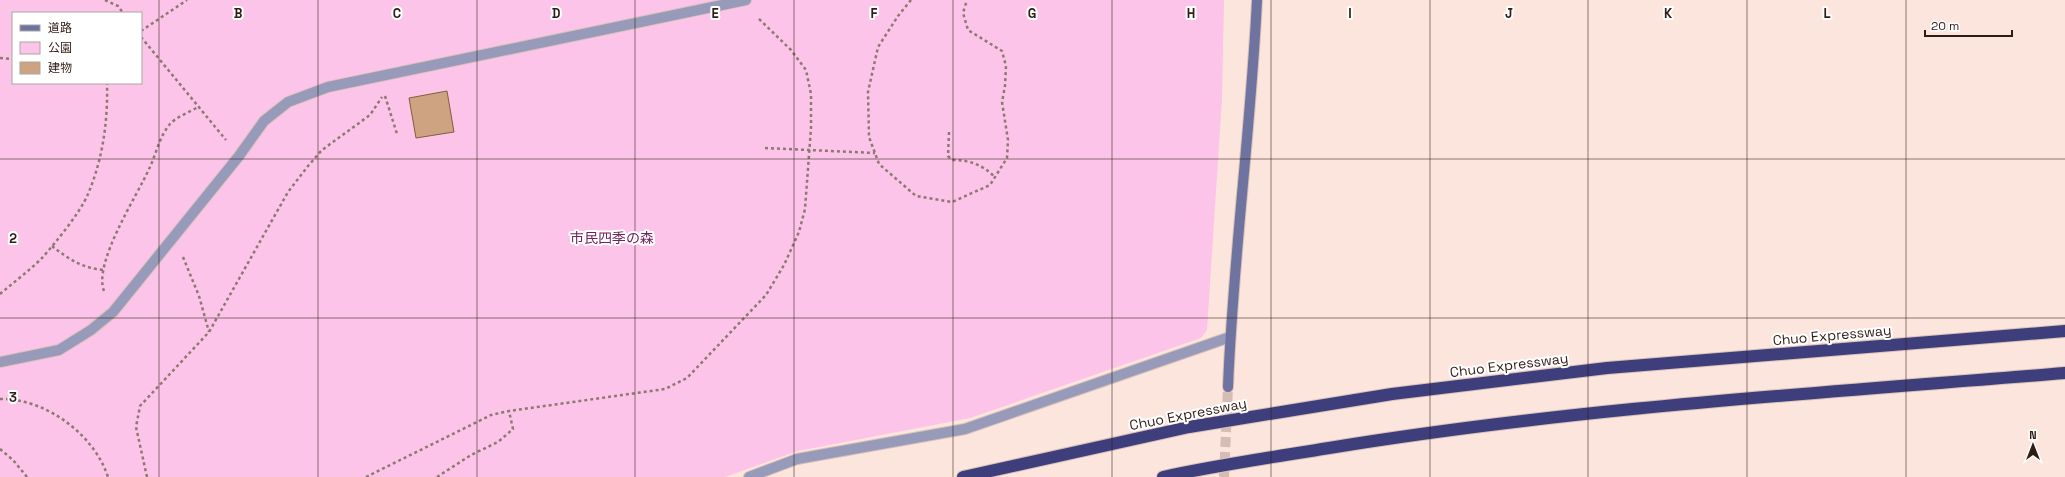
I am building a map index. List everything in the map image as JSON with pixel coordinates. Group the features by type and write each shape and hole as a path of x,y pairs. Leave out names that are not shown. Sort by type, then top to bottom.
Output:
{"highway":[{"name":"Chuo Expressway","path":"963,477 1189,427 1392,394 1606,368 2065,331"},
{"path":"1163,477 1198,469 1398,436 1610,410 2065,373"}],"street":[{"path":"1228,386 1230,337 1254,58 1257,0"},
{"path":"0,362 59,350 91,330 113,312 239,156 264,121 288,102 328,87 712,4 743,1"},
{"path":"749,477 797,460 965,429 1230,337"}],"path":[{"path":"106,0 118,6 122,12"},
{"path":"142,30 186,0"},
{"path":"911,0 898,16 878,47 868,92 869,137 879,164 916,196 952,202 990,186 1007,158 1008,140 1002,102 1005,86 1006,66 1002,51 968,30 963,13 967,0"},
{"path":"366,477 491,415 509,410 665,389 687,378 766,295 784,265 799,232 805,208 810,151 811,94 806,70 791,50 743,1"},
{"path":"142,38 239,156"},
{"path":"0,58 12,59"},
{"path":"0,294 41,259 88,195 99,162 108,112 107,84"},
{"path":"147,477 136,427 140,406 209,332 288,192 322,150 370,115 384,93 397,134"},
{"path":"113,312 102,284 110,248 150,169 162,138 170,124 198,107"},
{"path":"949,132 948,156 952,160 965,160 983,166 995,177"},
{"path":"765,148 875,153"},
{"path":"170,241 181,252 199,296 209,332"},
{"path":"52,246 65,258 81,265 105,270"},
{"path":"0,399 12,398 34,405 66,421 90,444 104,465 108,477"},
{"path":"437,477 471,455 498,442 513,429 509,410"},
{"path":"0,449 13,460 27,477"}],"green space":[{"name":"市民四季の森","path":"0,0 1224,0 1222,99 1207,330 1201,338 970,418 798,451 725,477 0,477"}],"building":[{"path":"447,91 454,132 416,138 409,98"}],"tunnel":[{"path":"1224,477 1228,387"}]}
